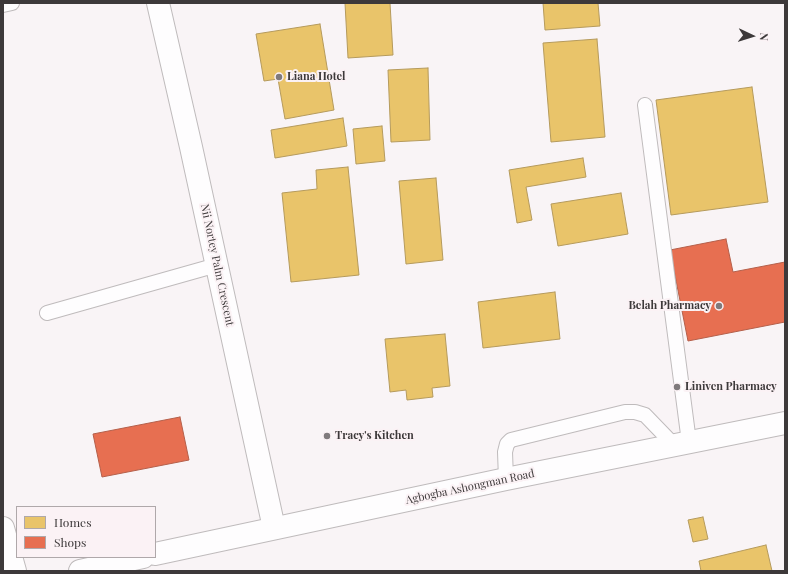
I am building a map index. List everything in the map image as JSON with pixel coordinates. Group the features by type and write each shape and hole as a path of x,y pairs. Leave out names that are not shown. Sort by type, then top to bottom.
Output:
{"street":[{"name":"Nii Nortey Palm Crescent","path":"158,3 274,528"},
{"name":"Agbogba Ashongman Road","path":"156,554 506,479 785,423"},
{"path":"3,528 15,571"},
{"path":"80,571 138,558"}],"lane":[{"path":"3,5 12,3"},
{"path":"645,105 682,444"},
{"path":"47,313 217,265"},
{"path":"506,479 504,452 507,444 511,440 625,412 635,412 645,415 682,444"}],"building: Homes":[{"path":"345,3 390,3 393,55 348,58"},
{"path":"543,3 598,3 600,26 545,30"},
{"path":"320,24 334,110 285,119 278,79 264,81 256,34"},
{"path":"597,39 605,137 551,142 543,43"},
{"path":"428,68 430,140 391,142 388,70"},
{"path":"752,87 768,202 671,215 656,100"},
{"path":"343,118 347,146 275,158 271,130"},
{"path":"382,126 385,161 356,164 353,129"},
{"path":"583,158 586,177 526,187 532,220 517,223 509,170"},
{"path":"348,167 359,275 291,282 282,193 317,189 316,170"},
{"path":"436,178 443,260 406,264 399,181"},
{"path":"621,193 628,234 558,246 551,204"},
{"path":"555,292 560,339 483,348 478,302"},
{"path":"445,334 450,386 432,388 433,397 407,400 406,390 390,392 385,339"},
{"path":"703,517 708,539 693,542 688,520"},
{"path":"766,545 772,571 701,571 699,561"}],"building: Shops":[{"path":"726,239 733,272 785,262 785,322 688,341 670,250"},
{"path":"180,417 189,460 102,477 93,434"}],"place":[{"name":"Liana Hotel","path":"279,77"},
{"name":"Belah Pharmacy","path":"719,306"},
{"name":"Liniven Pharmacy","path":"677,387"},
{"name":"Tracy's Kitchen","path":"327,436"}]}
